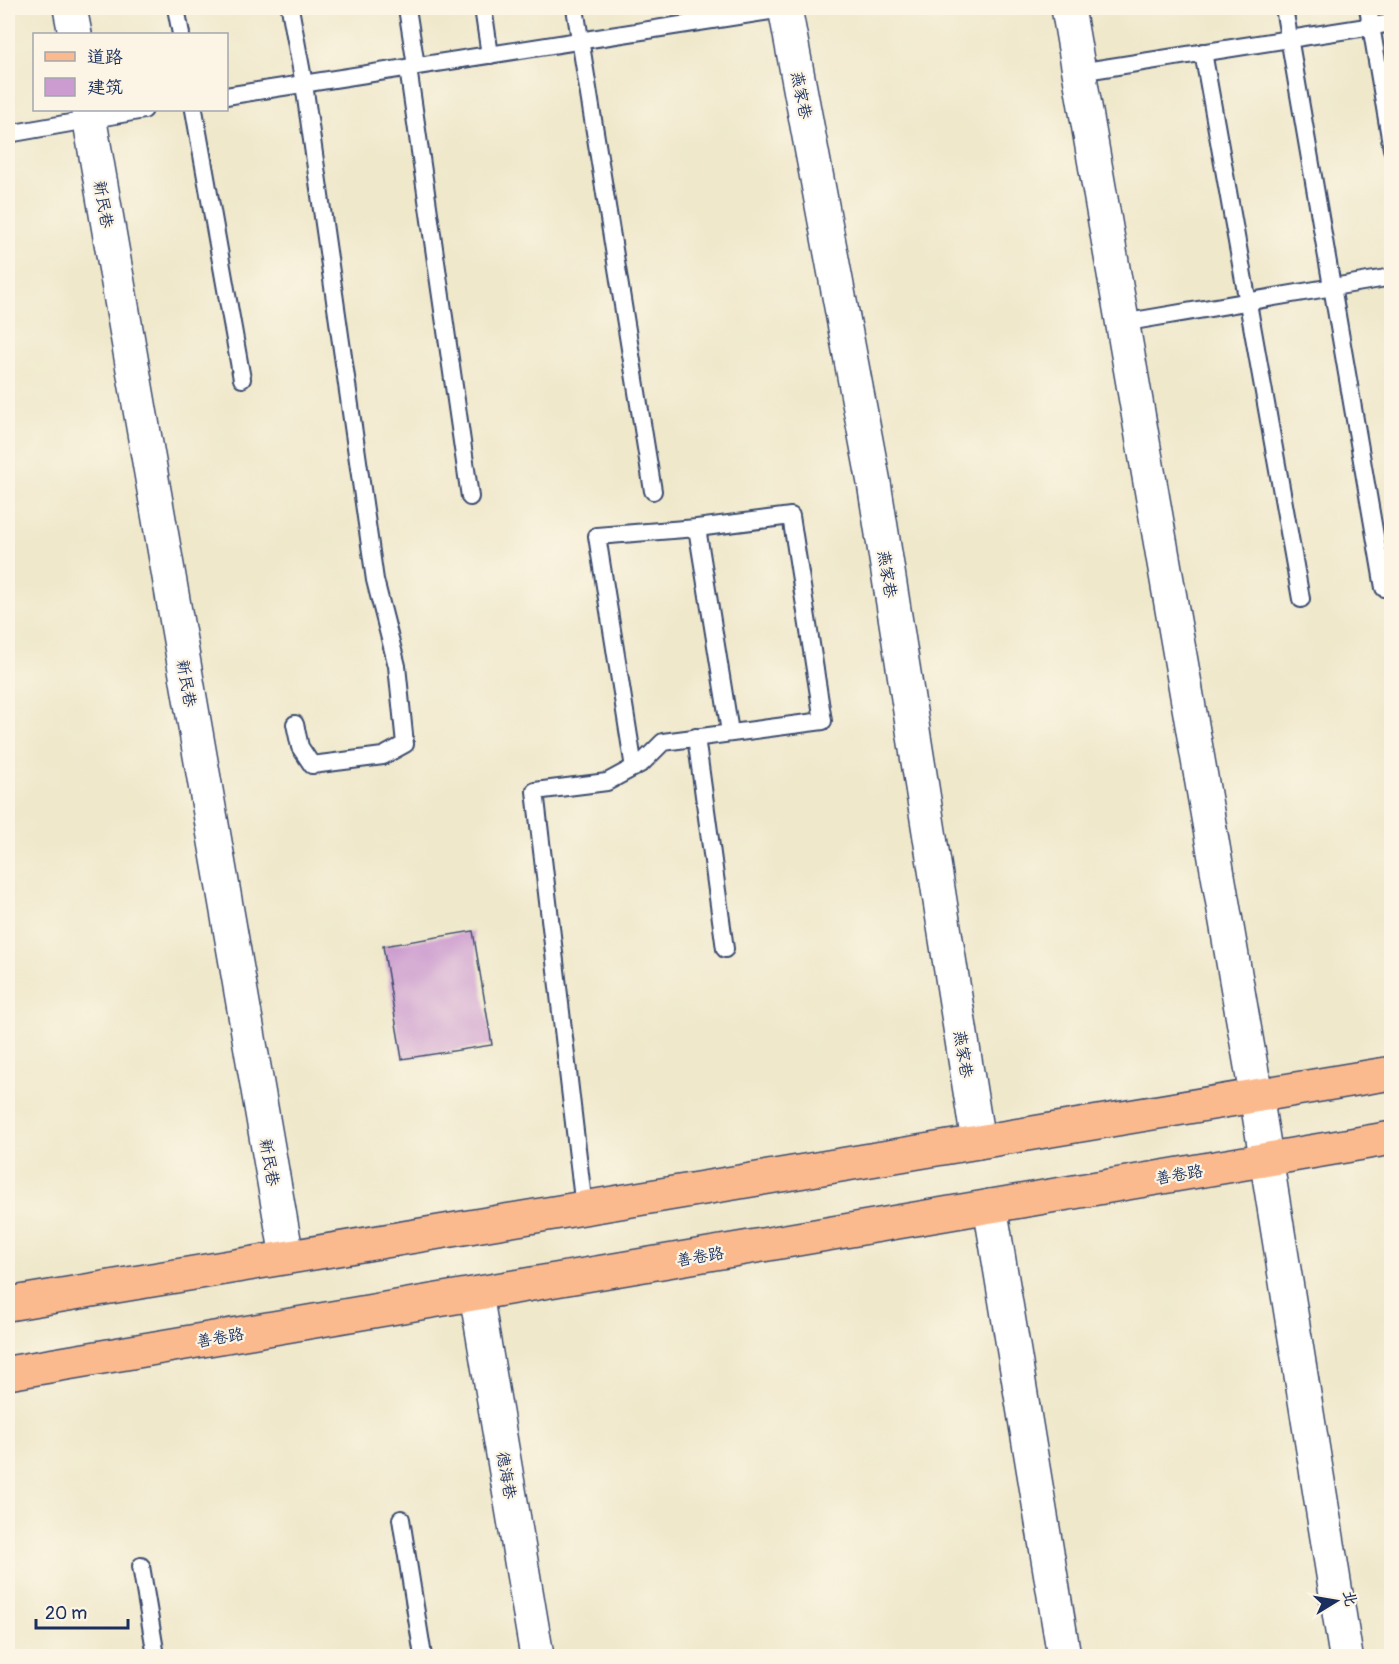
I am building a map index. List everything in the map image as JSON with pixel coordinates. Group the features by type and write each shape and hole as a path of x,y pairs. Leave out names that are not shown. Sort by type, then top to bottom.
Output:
{"main road":[{"path":"8,1304 1392,1073"},
{"name":"善卷路","path":"8,1372 1392,1138"}],"street":[{"path":"70,8 75,33"},
{"name":"燕家巷","path":"787,8 874,483 978,1142"},
{"path":"1068,8 1256,1095 1346,1656"},
{"name":"新民巷","path":"88,114 287,1257"},
{"path":"990,1206 1064,1656"},
{"name":"德海巷","path":"476,1294 537,1656"}],"lane":[{"path":"177,8 181,33"},
{"path":"290,8 304,84 375,580 397,666 405,744 383,756 312,765 300,747 295,724"},
{"path":"406,8 470,497"},
{"path":"483,8 490,55"},
{"path":"575,8 653,491"},
{"path":"228,96 787,8"},
{"path":"1284,8 1384,588"},
{"path":"1368,8 1392,149"},
{"path":"1079,72 1392,23"},
{"path":"1203,52 1301,599"},
{"path":"8,134 88,114 130,111"},
{"path":"194,111 242,378"},
{"path":"1122,323 1392,277"},
{"path":"584,1208 535,791 607,782 634,768 663,742 823,721 790,516 697,528 597,536 634,768"},
{"path":"697,528 730,732"},
{"path":"696,737 725,949"},
{"path":"401,1519 423,1656"},
{"path":"141,1566 156,1656"}],"building":[{"path":"473,931 492,1045 402,1059 383,946"}]}
